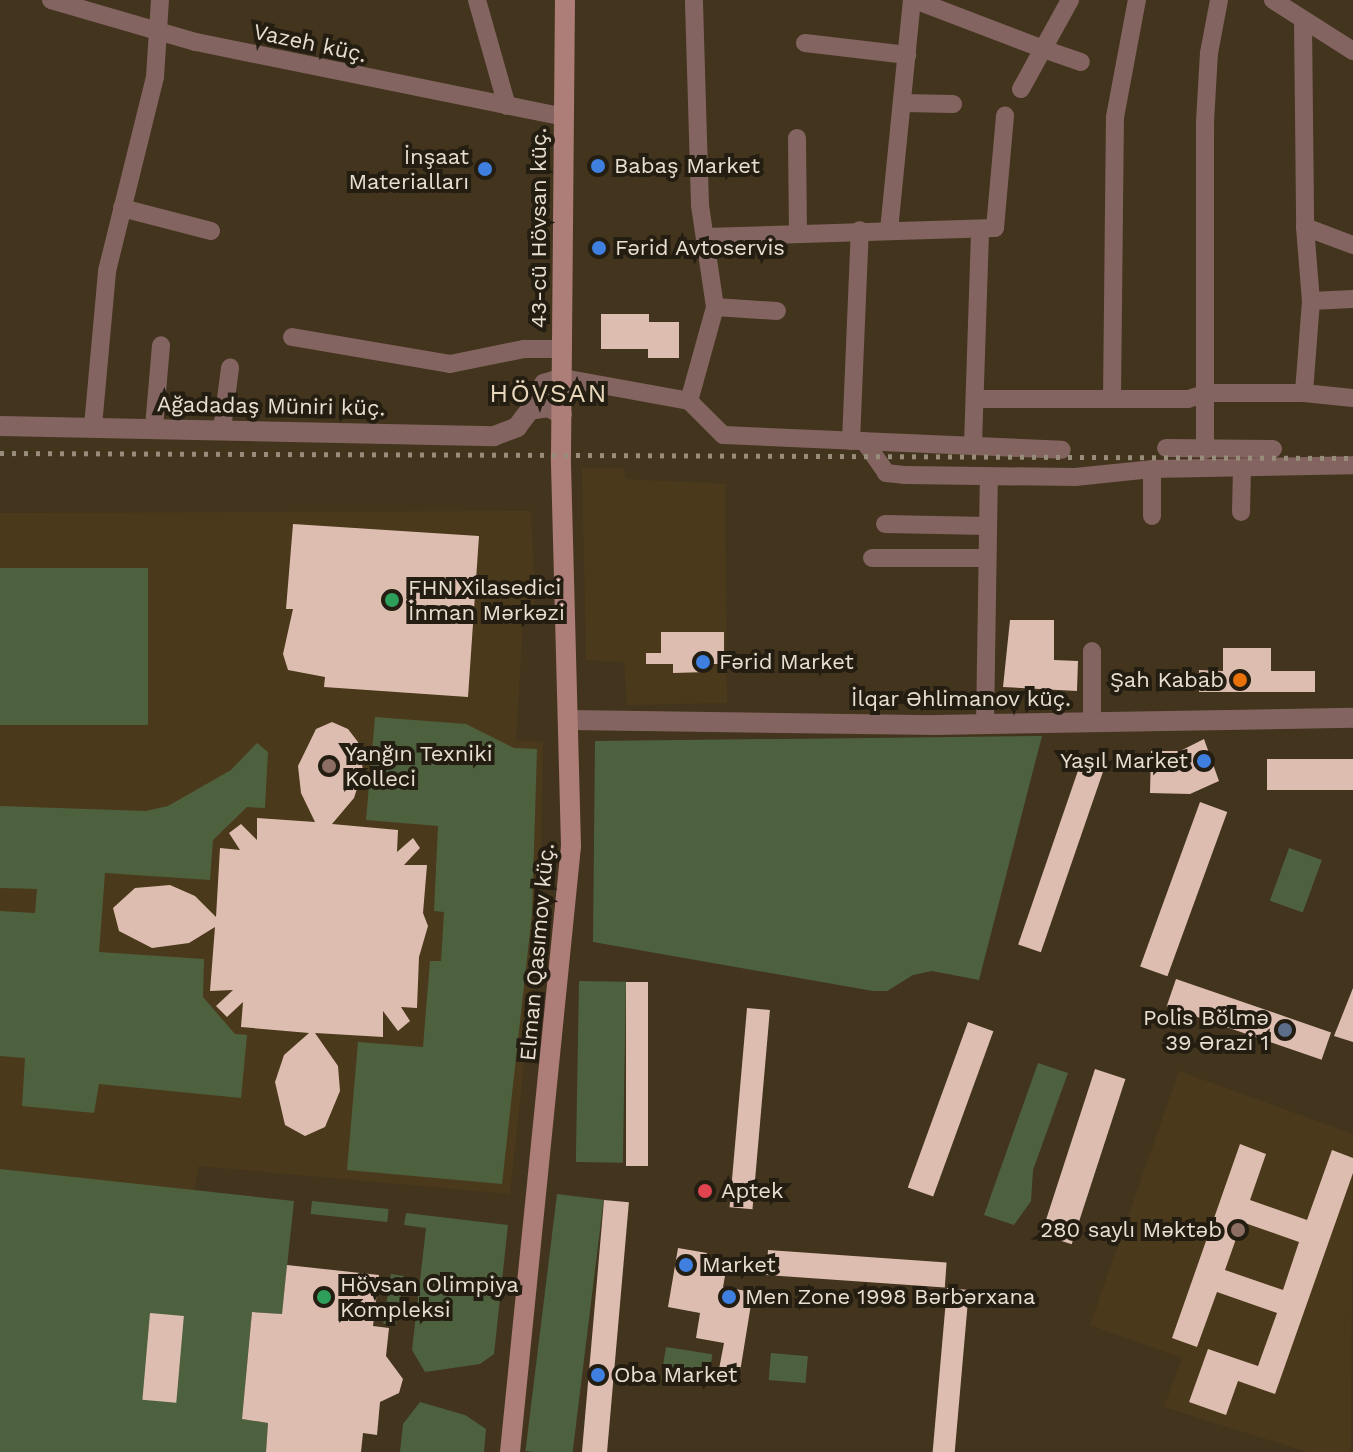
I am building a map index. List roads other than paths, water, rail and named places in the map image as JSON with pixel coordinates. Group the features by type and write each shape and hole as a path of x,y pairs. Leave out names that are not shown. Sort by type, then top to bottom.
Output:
{"main road":[{"name":"43-cü Hövsan küç.","path":"561,455 565,0"},
{"name":"Elman Qasımov küç.","path":"510,1452 564,952 571,846 561,455"}],"street":[{"name":"Vazeh küç.","path":"51,0 160,32 563,117"},
{"path":"93,426 107,271 153,90 160,32 160,0"},
{"path":"477,0 507,106"},
{"path":"689,401 715,307 705,237 694,0"},
{"path":"889,230 913,0 1081,62"},
{"path":"1021,89 1070,0"},
{"path":"1112,399 1115,117 1137,0"},
{"path":"1205,450 1208,393 1205,122 1209,53 1219,0"},
{"path":"1273,0 1353,51"},
{"path":"1303,20 1305,227 1311,301 1304,393"},
{"path":"805,43 907,55"},
{"path":"902,103 953,104"},
{"path":"705,237 798,230 980,230 999,223 1005,115"},
{"path":"797,138 798,230"},
{"path":"122,208 211,231"},
{"path":"1305,227 1353,245"},
{"path":"860,230 858,441 886,473 989,479 1152,469 1353,465"},
{"path":"973,444 980,230"},
{"path":"1311,301 1353,299"},
{"path":"715,307 777,311"},
{"path":"292,337 450,364 524,349 563,349"},
{"path":"154,427 161,345"},
{"path":"222,429 230,368"},
{"path":"563,378 689,401 723,435 1062,450"},
{"name":"Ağadadaş Müniri küç.","path":"0,426 494,436 517,427 544,384 563,378"},
{"path":"976,399 1188,399 1208,393 1304,393 1353,398"},
{"path":"530,410 548,407 562,414"},
{"path":"1166,448 1273,449"},
{"path":"1241,512 1242,468"},
{"path":"1152,469 1152,516"},
{"path":"985,724 989,479"},
{"path":"885,524 988,526"},
{"path":"872,558 987,558"},
{"path":"1092,651 1092,722"},
{"name":"İlqar Əhlimanov küç.","path":"569,720 985,724 1353,718"}],"railway":[{"path":"0,453 1353,458"}],"place":[{"name":"Babaş Market","path":"598,166"},
{"name":"İnşaat Materialları","path":"485,169"},
{"name":"Fərid Avtoservis","path":"599,248"},
{"name":"FHN Xilasedici İnman Mərkəzi","path":"392,600"},
{"name":"Fərid Market","path":"703,662"},
{"name":"Şah Kabab","path":"1240,680"},
{"name":"Yaşıl Market","path":"1204,761"},
{"name":"Yanğın Texniki Kolleci","path":"329,766"},
{"name":"Polis Bölmə 39 Ərazi 1","path":"1285,1030"},
{"name":"Aptek","path":"705,1191"},
{"name":"280 saylı Məktəb","path":"1238,1230"},
{"name":"Market","path":"686,1265"},
{"name":"Hövsan Olimpiya Kompleksi","path":"324,1297"},
{"name":"Men Zone 1998 Bərbərxana","path":"729,1297"},
{"name":"Oba Market","path":"598,1375"}],"district":[{"name":"HÖVSAN","path":"549,394"}]}
